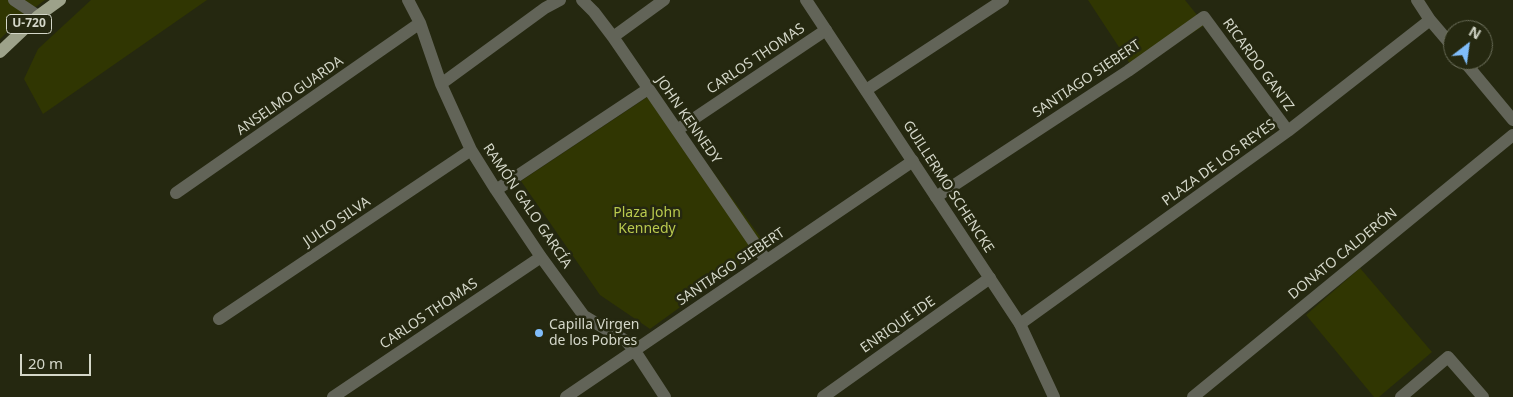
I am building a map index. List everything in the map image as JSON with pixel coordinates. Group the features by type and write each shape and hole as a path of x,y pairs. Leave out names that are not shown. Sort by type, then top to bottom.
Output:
{"main road":[{"name":"U-720","path":"0,52 38,16 60,0"}],"street":[{"path":"14,0 38,16"},
{"name":"RAMÓN GALO GARCÍA","path":"408,0 420,23 440,84 471,150 496,190 584,316 626,341 635,351 665,397"},
{"path":"440,84 545,8 560,0"},
{"name":"JOHN KENNEDY","path":"582,0 613,36 766,260"},
{"path":"613,36 664,0"},
{"name":"GUILLERMO SCHENCKE","path":"806,0 1020,324 1053,396"},
{"path":"866,90 1003,0"},
{"path":"1417,0 1443,36"},
{"name":"RICARDO GANTZ","path":"1204,17 1288,131"},
{"name":"SANTIAGO SIEBERT","path":"936,197 1128,70 1204,17"},
{"name":"PLAZA DE LOS REYES","path":"1020,324 1288,131 1430,20"},
{"name":"ANSELMO GUARDA","path":"176,193 420,23"},
{"name":"CARLOS THOMAS","path":"677,130 826,30"},
{"path":"1471,70 1513,120"},
{"path":"496,190 648,89"},
{"name":"DONATO CALDERÓN","path":"1192,397 1513,135"},
{"name":"JULIO SILVA","path":"220,319 471,150"},
{"name":"SANTIAGO SIEBERT","path":"566,397 913,161"},
{"name":"CARLOS THOMAS","path":"333,397 541,257"},
{"name":"ENRIQUE IDE","path":"823,397 990,278"},
{"path":"1401,397 1448,357 1483,397"}],"green space":[{"path":"0,0 45,0 26,14 0,39"},
{"path":"91,0 207,0 43,114 24,79 38,49"},
{"path":"1088,0 1185,0 1205,25 1134,70"},
{"name":"Plaza John Kennedy","path":"655,92 766,245 650,329 600,295 521,181"},
{"path":"1360,268 1432,352 1379,397 1374,397 1306,315"}],"place":[{"name":"Capilla Virgen de los Pobres","path":"539,333"}]}
